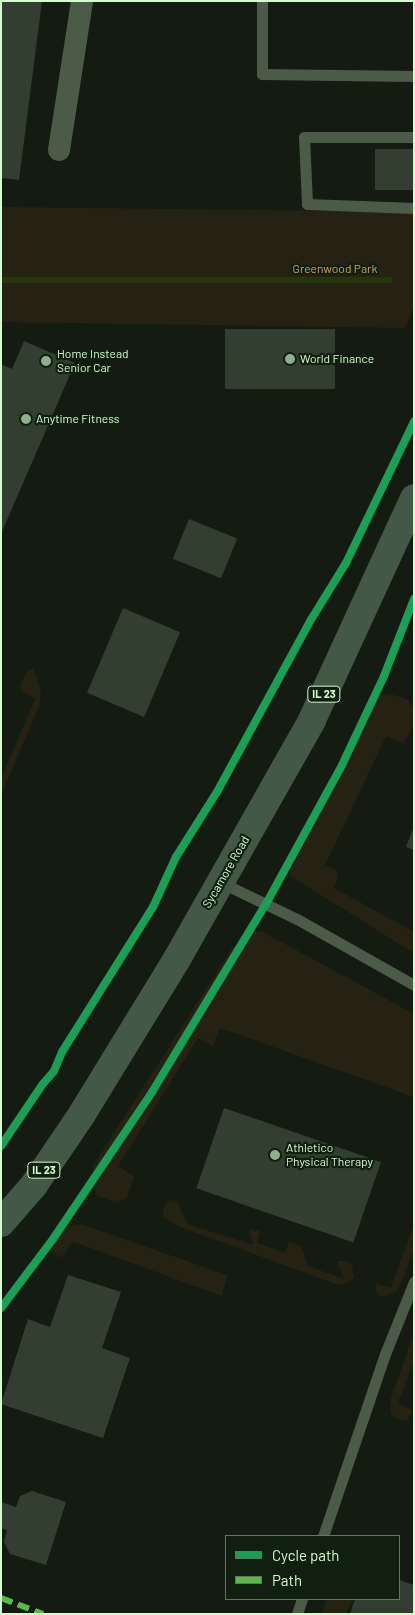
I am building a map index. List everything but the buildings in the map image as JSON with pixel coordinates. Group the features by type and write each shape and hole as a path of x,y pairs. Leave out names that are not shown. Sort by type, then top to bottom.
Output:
{"main road":[{"name":"Sycamore Road","path":"1,1223 34,1185 82,1114 220,882 312,720 414,498"}],"street":[{"path":"59,150 82,1"}],"lane":[{"path":"262,1 262,74 414,76"},
{"path":"414,137 304,137 307,204 414,208"},
{"path":"220,882 298,919 414,985"},
{"path":"323,1535 388,1345 414,1282"},
{"path":"297,1614 302,1600"}],"green space":[{"name":"Greenwood Park","path":"1,207 414,212 414,305 405,328 1,322"},
{"path":"33,668 41,692 39,706 1,795 1,779 35,699 21,690 20,685 26,673"},
{"path":"391,694 408,700 414,709 414,725 403,743 386,736 325,865 337,871 338,879 334,888 414,932 414,953 289,875 379,695"},
{"path":"261,931 414,1014 414,1097 220,1028 213,1046 198,1038 118,1166 134,1177 127,1197 118,1203 97,1196 94,1186 251,932"},
{"path":"240,944 93,1176 93,1166 233,947"},
{"path":"170,1200 177,1201 187,1224 253,1245 249,1229 260,1231 257,1243 285,1253 289,1242 301,1246 308,1266 344,1279 337,1261 346,1261 352,1265 354,1277 345,1284 336,1284 175,1225 163,1216 164,1206"},
{"path":"80,1224 227,1275 222,1296 77,1243 72,1242 62,1258 48,1249 67,1226"},
{"path":"414,1224 414,1248 403,1278 397,1291 382,1297 377,1294 375,1283 391,1288"},
{"path":"414,1333 414,1359 398,1404 412,1410 412,1413 407,1420 400,1420 391,1414 390,1401"},
{"path":"327,1600 352,1600 346,1614 322,1614"}],"waterway":[{"path":"1,280 390,280"}],"marked path":[{"path":"1,1598 43,1614"}],"cycle path":[{"path":"1,1146 42,1085 54,1071 62,1052 153,907 176,857 217,792 312,618 346,563 414,422"},
{"path":"1,1308 53,1239 152,1092 266,904 342,765 384,676 414,599"}],"place":[{"name":"World Finance","path":"290,359"},
{"name":"Home Instead Senior Car","path":"46,361"},
{"name":"Anytime Fitness","path":"26,419"},
{"name":"Athletico Physical Therapy","path":"275,1155"}]}
